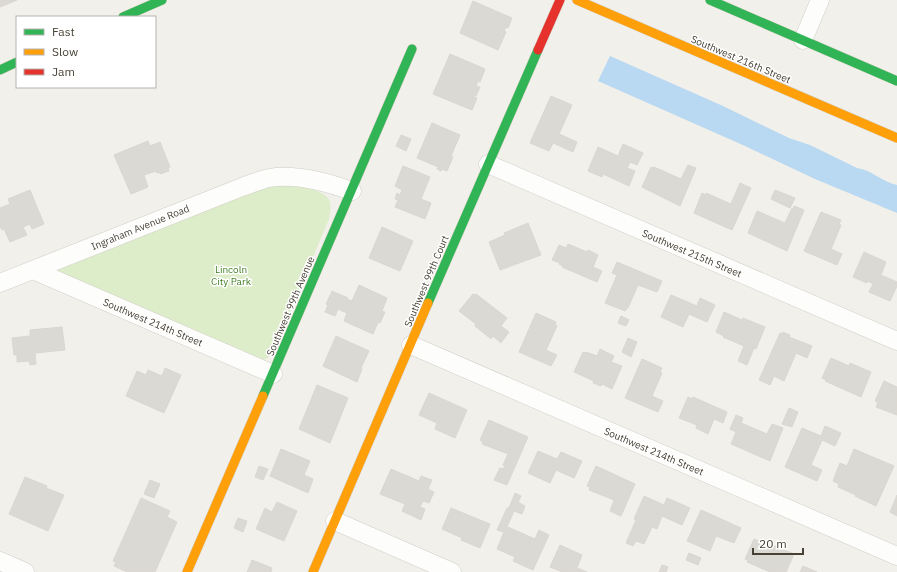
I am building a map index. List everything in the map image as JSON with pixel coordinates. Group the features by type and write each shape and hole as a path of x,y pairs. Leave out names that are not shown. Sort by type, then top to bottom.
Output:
{"street":[{"path":"125,16 162,0"},
{"name":"Southwest 99th Court","path":"313,572 560,0"},
{"name":"Southwest 216th Street","path":"577,0 897,138"},
{"path":"710,0 897,81"},
{"path":"803,40 820,0"},
{"name":"Southwest 99th Avenue","path":"187,572 412,49"},
{"path":"0,70 16,62"},
{"name":"Southwest 215th Street","path":"488,164 897,342"},
{"name":"Ingraham Avenue Road","path":"0,283 268,178 282,176 314,180 336,185 352,191"},
{"name":"Southwest 214th Street","path":"33,270 273,374"},
{"name":"Southwest 214th Street","path":"411,345 897,556"},
{"path":"335,522 452,572"},
{"path":"0,561 25,572"}],"green space":[{"name":"Lincoln City Park","path":"291,183 319,192 328,198 330,202 330,213 329,219 272,354 266,359 257,360 56,276 54,269 271,184"}],"water":[{"path":"610,56 723,106 789,138 810,145 857,168 897,185 897,213 815,179 745,146 598,81"}],"building":[{"path":"0,0 17,0 0,7"},
{"path":"473,1 512,18 508,28 506,27 504,31 506,32 498,50 460,33"},
{"path":"450,54 485,69 480,82 478,81 476,86 480,87 476,96 472,95 477,98 472,110 433,94"},
{"path":"551,96 572,105 559,134 577,142 573,152 553,143 549,151 530,143"},
{"path":"432,123 460,135 451,156 453,157 447,171 442,169 441,171 437,169 438,167 417,158"},
{"path":"401,135 411,139 406,151 396,146"},
{"path":"148,141 150,146 160,142 170,167 168,168 169,171 160,174 160,172 157,173 156,171 144,175 148,187 131,194 114,155"},
{"path":"623,144 643,153 637,165 630,162 627,168 635,171 629,186 603,174 602,177 588,171 598,147 618,156"},
{"path":"688,165 696,168 680,206 642,187 651,167 681,179"},
{"path":"403,166 430,177 421,199 431,203 425,219 395,207 398,200 395,199 397,193 400,195 402,190 395,186"},
{"path":"740,183 751,188 732,230 694,213 702,193 706,195 706,193 731,204"},
{"path":"30,190 44,224 32,229 30,224 23,227 27,235 10,242 4,229 2,230 0,226 0,208 10,204 8,199"},
{"path":"775,190 795,198 790,208 771,199"},
{"path":"794,206 804,210 787,251 748,233 757,211 785,223"},
{"path":"821,212 841,220 839,224 841,225 831,249 842,254 837,265 804,251"},
{"path":"528,223 541,255 500,270 489,242 505,235 504,233"},
{"path":"382,227 413,241 400,271 369,258"},
{"path":"568,244 587,252 588,250 598,255 593,267 602,271 597,282 562,267 563,266 559,264 560,263 552,260 559,245 566,248"},
{"path":"864,252 886,262 881,275 897,282 897,286 890,301 869,292 873,284 853,277"},
{"path":"617,262 662,281 657,292 638,285 628,308 625,311 605,303 617,275 612,273"},
{"path":"359,285 387,298 382,311 385,312 380,323 378,322 373,334 344,321 347,313 338,309 335,316 325,312 328,305 326,304 332,291 352,301"},
{"path":"473,294 476,294 507,318 501,326 509,332 501,343 493,336 491,339 475,326 476,324 459,311"},
{"path":"671,295 697,306 700,298 715,305 707,322 689,314 683,327 661,317"},
{"path":"724,312 742,320 743,318 765,327 756,349 754,348 747,365 738,361 744,346 723,337 724,336 716,332"},
{"path":"536,313 556,322 555,325 557,326 546,350 557,355 551,366 519,352"},
{"path":"621,316 629,320 626,326 618,323"},
{"path":"62,327 65,350 35,353 36,364 30,365 29,361 17,362 17,355 14,355 12,338 30,336 30,330"},
{"path":"783,332 790,335 789,337 812,346 807,358 796,353 784,381 774,376 770,385 759,380 780,333 782,334"},
{"path":"336,336 369,351 361,368 362,369 357,382 323,366"},
{"path":"628,338 637,342 631,357 622,352"},
{"path":"600,349 614,356 611,362 622,366 612,389 602,384 601,386 593,383 594,381 574,372 583,352 597,356"},
{"path":"831,358 849,366 850,363 871,372 861,397 825,381 826,380 822,378"},
{"path":"642,359 662,368 660,372 662,373 652,396 663,401 658,412 625,398"},
{"path":"165,368 181,375 164,413 126,396 137,371 146,375 148,370 162,376"},
{"path":"884,381 897,387 897,415 876,407 878,403 875,401"},
{"path":"317,385 348,398 330,443 299,429"},
{"path":"429,393 467,410 455,438 435,429 437,423 419,415"},
{"path":"688,397 692,399 693,397 727,412 723,423 714,419 708,434 696,428 697,425 679,418"},
{"path":"789,408 798,412 792,427 782,424"},
{"path":"736,415 743,418 741,423 767,434 772,424 783,428 770,461 731,444 736,432 730,429"},
{"path":"489,420 528,437 507,485 494,480 500,468 503,469 505,466 503,465 508,454 482,444 483,442 480,440"},
{"path":"825,426 841,433 835,446 822,440 811,465 822,470 817,481 785,467 802,428 821,436"},
{"path":"281,449 310,461 304,475 313,479 308,493 270,476"},
{"path":"854,449 894,466 876,506 838,487 839,484 833,481 840,463 847,466"},
{"path":"538,451 557,459 561,452 582,461 574,478 556,470 550,483 528,473"},
{"path":"259,466 268,469 263,480 255,477"},
{"path":"596,466 635,484 621,516 610,511 614,500 589,490 590,487 587,486"},
{"path":"391,469 419,481 421,476 432,480 428,489 434,492 429,503 423,501 420,507 425,509 421,520 402,511 405,504 380,494"},
{"path":"25,477 64,495 48,531 9,514"},
{"path":"150,480 160,484 154,498 144,494"},
{"path":"515,493 521,496 518,502 525,506 522,514 514,511 506,529 508,527 535,539 539,530 549,535 533,570 513,561 515,557 497,549 504,532 497,530"},
{"path":"897,495 897,516 890,512"},
{"path":"644,496 664,505 667,498 690,508 682,525 662,516 657,529 652,527 644,544 636,541 633,546 626,543"},
{"path":"141,498 170,511 167,517 177,522 155,572 127,572 114,566 116,562 113,561"},
{"path":"277,502 297,511 284,541 256,529 265,508 272,512"},
{"path":"451,508 490,524 480,548 461,540 462,538 442,529"},
{"path":"701,510 741,528 734,543 716,536 710,551 687,541"},
{"path":"238,518 247,521 243,532 234,528"},
{"path":"754,539 794,554 786,572 770,572 747,562 748,560 745,559"},
{"path":"560,545 582,555 577,568 587,572 562,572 550,567"},
{"path":"689,553 701,558 698,565 686,560"},
{"path":"252,560 272,568 271,572 247,572"},
{"path":"662,565 668,567 666,572 659,572"},
{"path":"803,566 817,572 800,572"}],"traffic: fast":[{"path":"125,16 162,0"},
{"path":"710,0 897,81"},
{"path":"263,396 412,49"},
{"path":"428,303 538,50"},
{"path":"0,70 16,62"}],"traffic: slow":[{"path":"577,0 897,138"},
{"path":"313,572 428,303"},
{"path":"187,572 263,396"}],"traffic: jam":[{"path":"538,50 560,0"}]}
